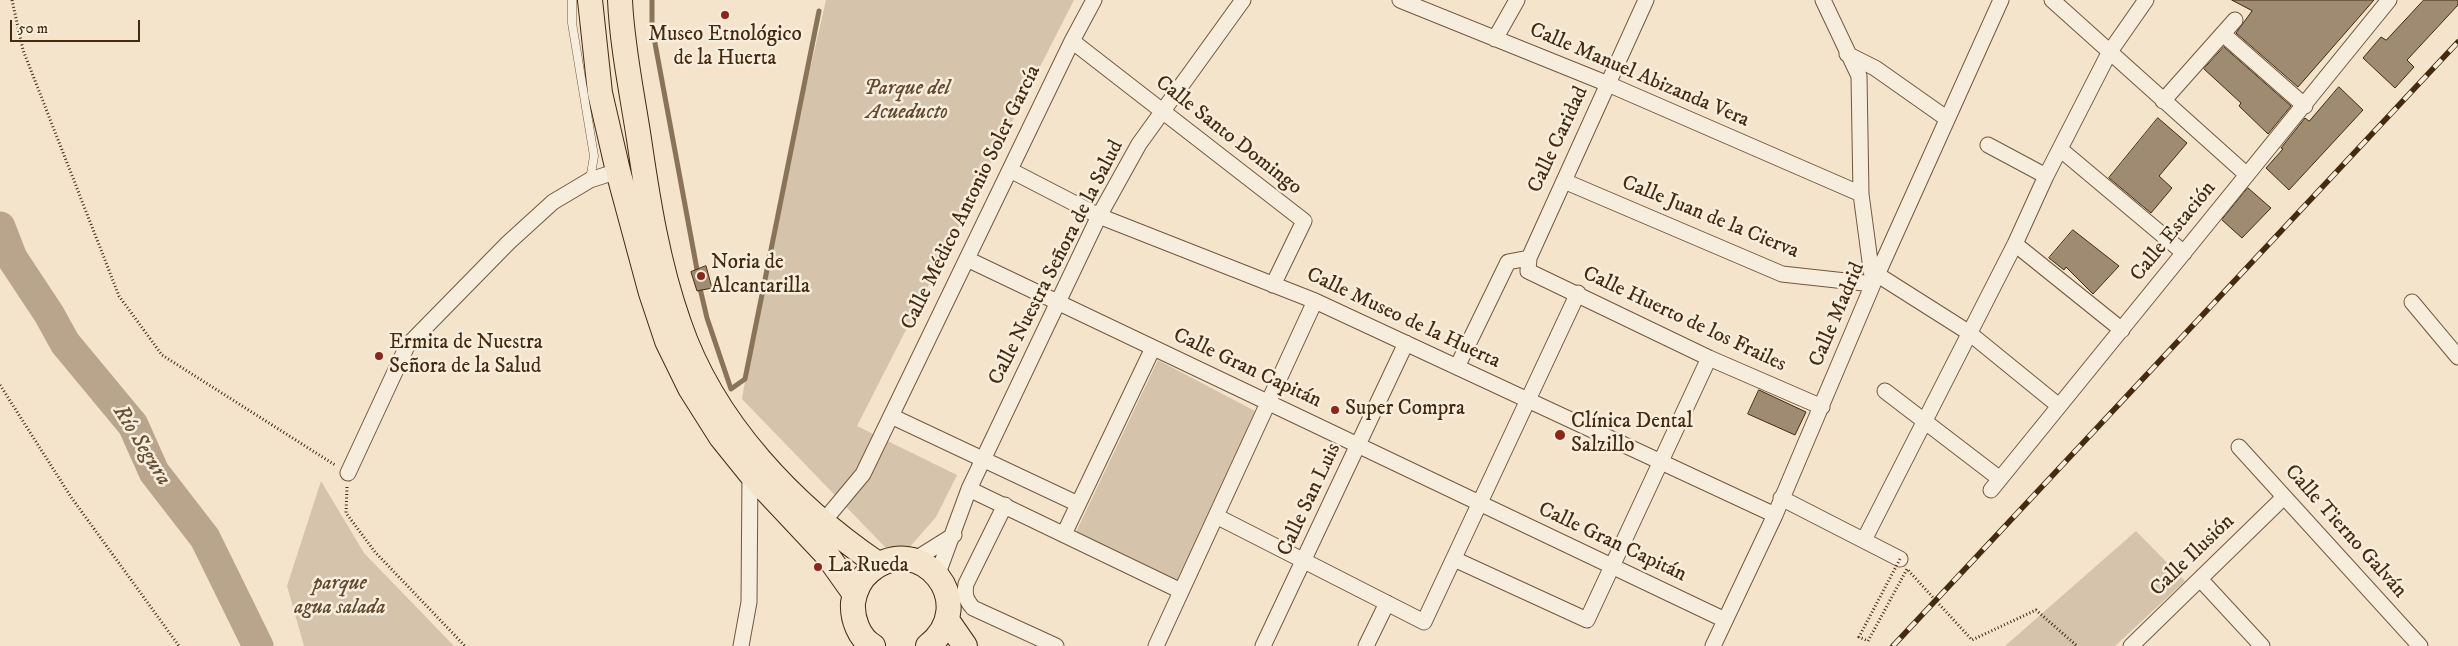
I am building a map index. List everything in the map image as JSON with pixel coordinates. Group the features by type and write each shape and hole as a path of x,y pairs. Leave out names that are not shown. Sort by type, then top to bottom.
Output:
{"main road":[{"path":"590,0 600,93 618,171 651,293 667,341 690,388 721,437 750,473 827,555 854,593"},
{"path":"620,0 650,209 679,324 699,372 727,417 756,455 792,494 840,538 878,564"},
{"path":"871,646 859,630 853,612 854,593 863,576 878,564 895,558 914,560 931,568 943,583 949,601 948,620 939,637 928,646"},
{"path":"948,620 965,646"}],"street":[{"name":"Calle Médico Antonio Soler García","path":"823,522 863,474 1072,41 1094,0"},
{"name":"Calle Nuestra Señora de la Salud","path":"937,576 954,535 969,489 1100,216 1139,144 1243,0"},
{"name":"Calle Manuel Abizanda Vera","path":"1400,0 1608,84 1861,194"},
{"path":"1495,39 1517,0"},
{"name":"Calle Caridad","path":"1528,265 1646,0"},
{"path":"1823,0 1859,76 1861,194 1876,280 1968,332 2059,406"},
{"name":"Calle Madrid","path":"1712,646 1776,515 1946,118 2001,0"},
{"path":"2052,0 2247,175"},
{"path":"1864,540 1968,332 2015,244 2046,176 2109,53 2146,0"},
{"name":"Calle Estación","path":"1924,422 1996,484 2305,106 2389,0"},
{"path":"2164,101 2235,20"},
{"path":"2223,34 2305,106"},
{"name":"Calle Santo Domingo","path":"1072,41 1304,221 1274,285"},
{"path":"1847,54 1874,68 1946,118"},
{"path":"1988,145 2046,176"},
{"path":"2060,149 2184,253"},
{"name":"Calle Museo de la Huerta","path":"1010,170 1100,216 1315,301 1776,515"},
{"path":"348,472 407,346 508,243 553,202 590,180 618,171"},
{"name":"Calle Juan de la Cierva","path":"1564,181 1782,274 1876,280"},
{"path":"2015,244 2122,330"},
{"name":"Calle Gran Capitán","path":"967,259 1725,620"},
{"path":"1457,367 1508,262 1528,265"},
{"name":"Calle Huerto de los Frailes","path":"1528,265 1578,293 1709,358 1822,407"},
{"path":"1216,516 1424,622 1578,293"},
{"path":"1156,646 1315,301"},
{"path":"2412,302 2458,356"},
{"name":"Calle San Luis","path":"1263,646 1305,562 1406,343"},
{"path":"1064,534 1153,348"},
{"path":"1454,559 1587,620 1709,358"},
{"path":"1885,391 1924,422"},
{"path":"891,416 1078,504"},
{"name":"Calle Tierno Galván","path":"2239,447 2420,646"},
{"path":"741,646 749,602 750,473"},
{"path":"969,489 1181,591"},
{"name":"Calle Ilusión","path":"2131,646 2284,497"},
{"path":"1782,498 1900,559"},
{"path":"1005,505 966,584 964,592 967,600 974,608 1056,646"},
{"path":"914,560 954,535"},
{"path":"2200,579 2262,646"},
{"path":"1366,646 1387,603"}],"lane":[{"path":"572,0 572,23 594,156 590,180"}],"path":[{"path":"12,0 23,50 119,296 162,355 348,472 346,513 375,552 465,646"},
{"path":"0,385 71,497 179,646"},
{"path":"1900,559 1859,637 1868,641 1907,569 1972,640 2036,610 2077,646"}],"green space":[{"name":"Parque del Acueducto","path":"826,0 1074,0 857,426 957,475 936,517 907,550 886,548 742,399 765,266"},
{"path":"1158,360 1255,411 1176,584 1075,534"},
{"name":"parque agua salada","path":"321,481 364,553 454,646 304,646 287,586"},
{"path":"2136,531 2185,581 2115,646 2005,646"}],"building":[{"path":"2232,0 2374,0 2298,87 2236,33 2252,11"},
{"path":"2424,0 2458,0 2458,5 2407,60 2414,67 2395,88 2363,58 2381,37 2386,40"},
{"path":"2224,47 2291,106 2268,134 2239,106 2241,103 2204,69"},
{"path":"2339,87 2363,110 2289,190 2266,168 2283,149 2281,148 2305,118 2309,121"},
{"path":"2158,118 2187,143 2159,176 2172,188 2151,213 2109,178"},
{"path":"2248,188 2271,208 2242,238 2222,220"},
{"path":"2073,230 2119,266 2093,294 2066,267 2064,270 2049,258"},
{"path":"706,266 712,288 697,291 691,272"},
{"path":"1759,390 1806,412 1795,435 1748,414"}],"waterway":[{"path":"652,0 652,27 698,275"},
{"path":"699,284 707,318 731,389 745,379 819,11"},
{"name":"Río Segura","path":"0,227 12,258 49,314 65,343 133,425 154,472 205,538 258,646"}],"railway":[{"path":"1893,646 2458,42"}],"place":[{"name":"Museo Etnológico de la Huerta","path":"725,15"},
{"name":"Noria de Alcantarilla","path":"701,276"},
{"name":"Ermita de Nuestra Señora de la Salud","path":"379,356"},
{"name":"Super Compra","path":"1335,410"},
{"name":"Clínica Dental Salzillo","path":"1560,435"},
{"name":"La Rueda","path":"818,567"}]}
